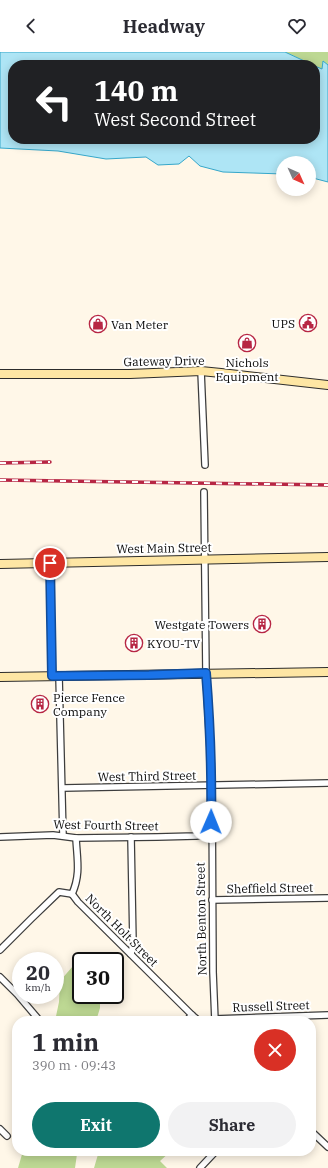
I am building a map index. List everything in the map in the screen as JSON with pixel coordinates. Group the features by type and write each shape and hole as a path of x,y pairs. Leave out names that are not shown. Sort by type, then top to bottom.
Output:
{"main road":[{"name":"Gateway Drive","path":"0,374 130,374 201,371 328,385"},
{"name":"West Main Street","path":"0,564 328,557"},
{"path":"0,677 328,672"}],"street":[{"path":"201,371 205,465"},
{"name":"North Benton Street","path":"204,492 206,673 212,785 211,834 214,1016"},
{"path":"50,563 63,788 63,836"},
{"name":"West Third Street","path":"63,788 328,783"},
{"name":"West Fourth Street","path":"0,837 53,835 76,838 196,836 211,834"},
{"path":"131,837 133,944 131,954"},
{"name":"North Holt Street","path":"76,838 78,874 76,886 72,894 78,902 192,1015"},
{"path":"0,950 59,892 72,894"},
{"name":"Sheffield Street","path":"212,900 328,898"},
{"path":"0,977 36,1016"},
{"name":"Russell Street","path":"305,1016 328,1015"},
{"path":"0,1129 7,1136"},
{"path":"316,1135 327,1144"},
{"path":"200,1168 211,1156"}],"green space":[{"path":"285,52 328,52 328,65 323,62 322,69 320,68 320,60 302,60"},
{"path":"72,967 72,1004 100,1004 98,1016 56,1016 59,1004 64,1004 64,976"},
{"path":"22,1156 77,1156 75,1168 18,1168"},
{"path":"98,1156 166,1156 160,1161 167,1168 94,1168"}],"water":[{"path":"0,52 285,52 302,60 8,60 8,144 320,144 320,68 322,69 323,61 328,65 328,182 316,179 316,156 276,156 276,174 223,172 200,166 189,156 179,164 158,165 146,157 106,159 58,151 0,148"}],"railway":[{"path":"0,463 50,462"},
{"path":"0,480 328,485"}],"place":[{"name":"UPS","path":"308,323"},
{"name":"Van Meter","path":"98,324"},
{"name":"Nichols Equipment","path":"247,343"},
{"name":"Westgate Towers","path":"262,624"},
{"name":"KYOU-TV","path":"134,643"},
{"name":"Pierce Fence Company","path":"40,704"}],"route":[{"path":"50,563 52,676 206,673 212,785 211,822"}]}
